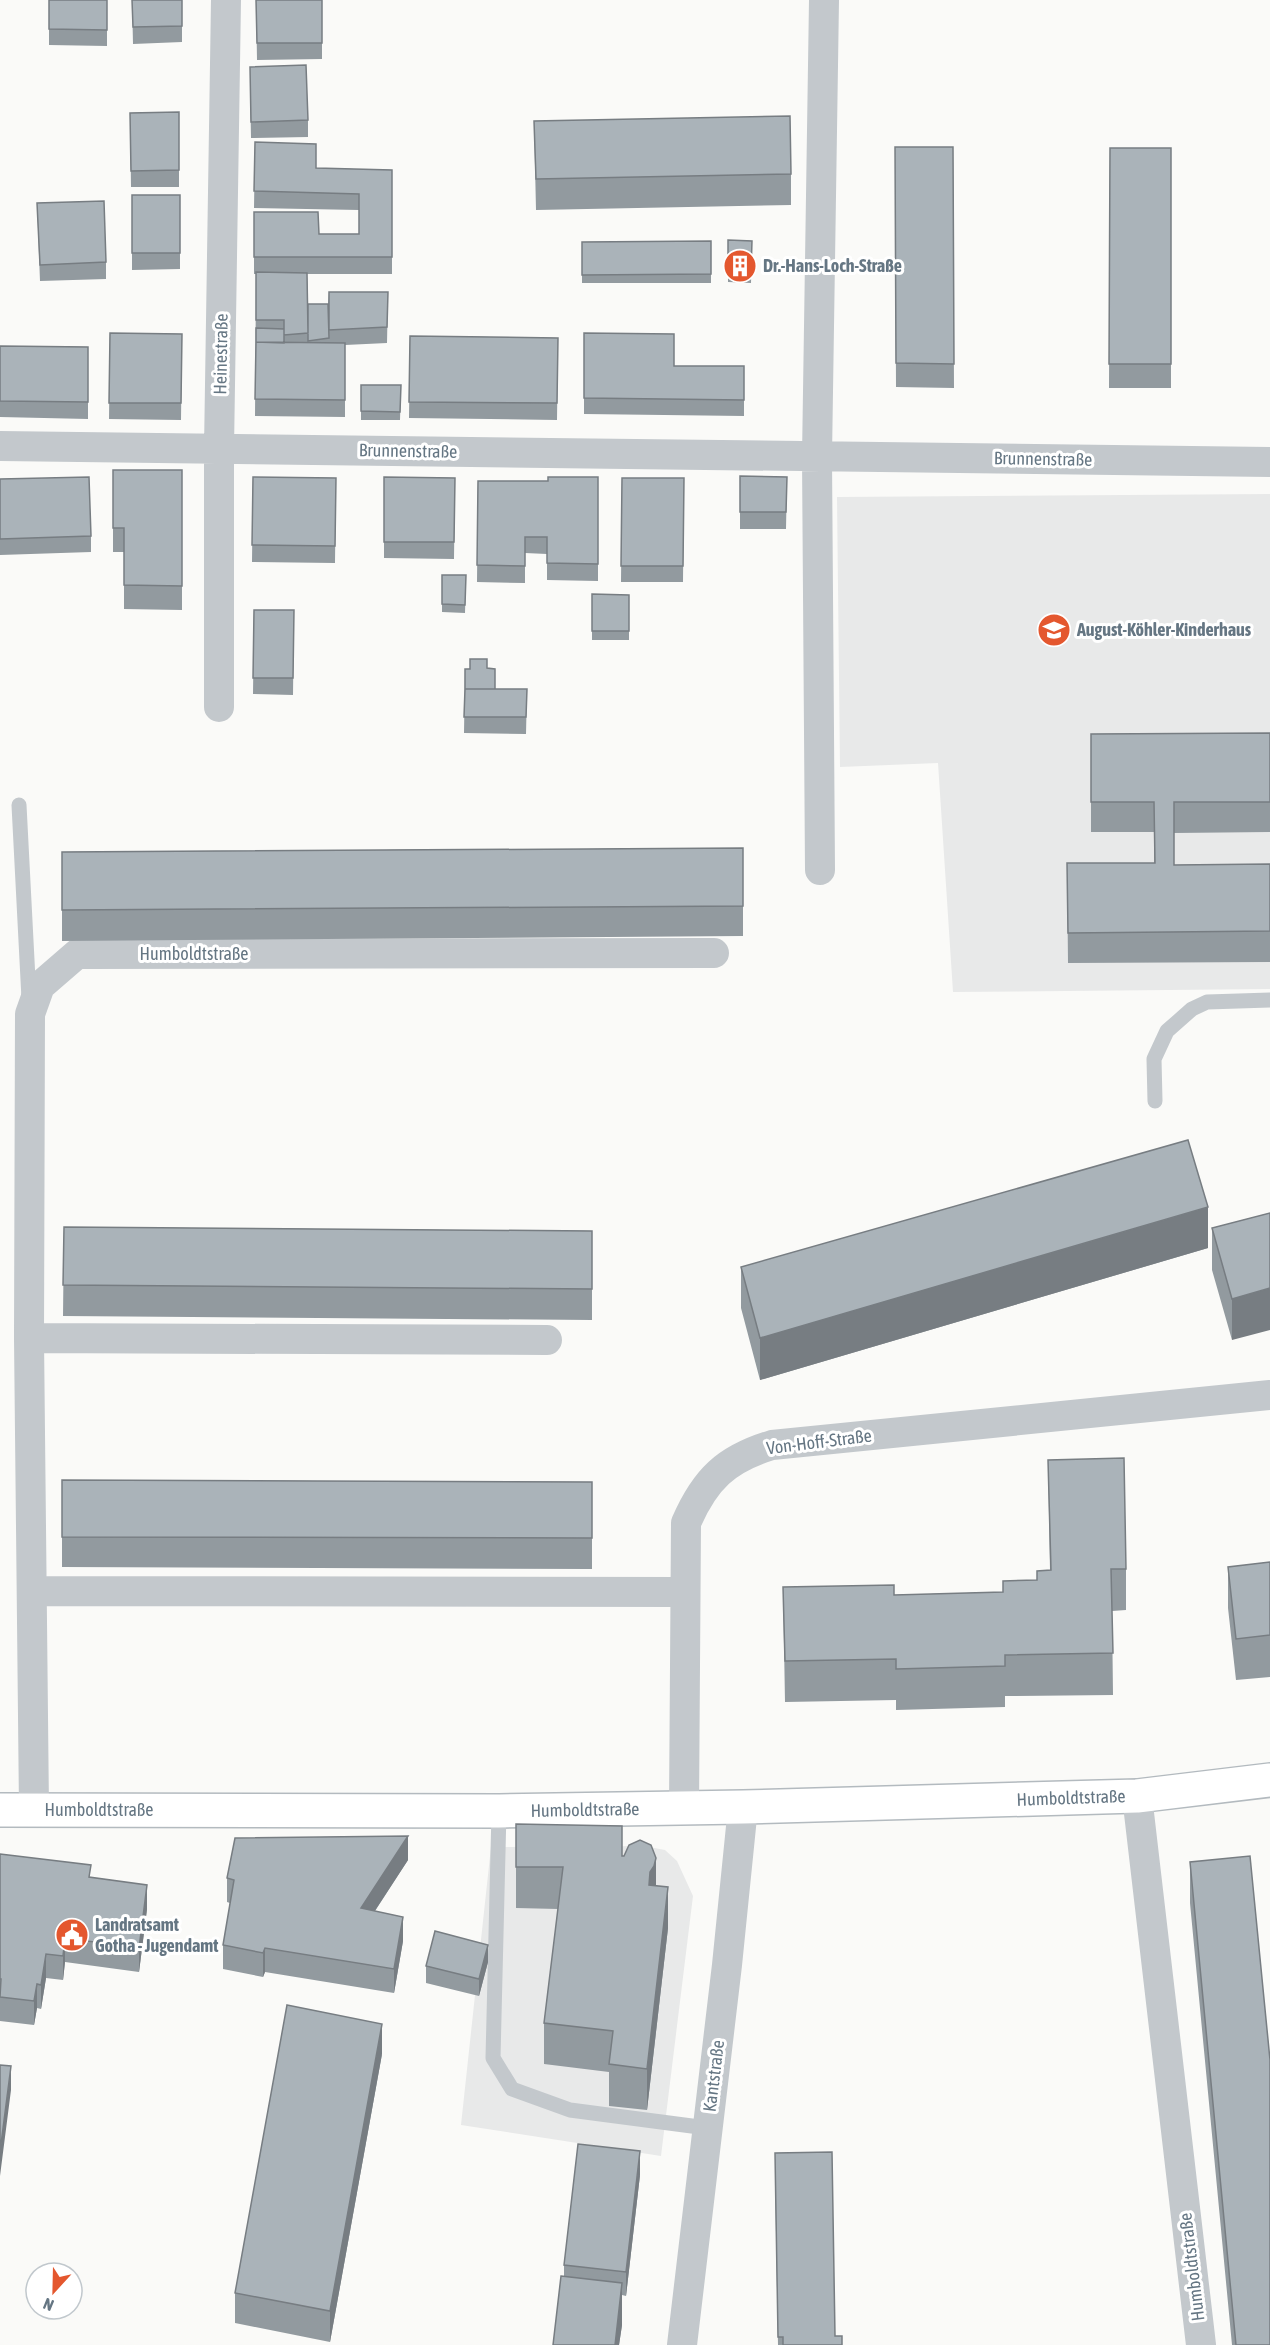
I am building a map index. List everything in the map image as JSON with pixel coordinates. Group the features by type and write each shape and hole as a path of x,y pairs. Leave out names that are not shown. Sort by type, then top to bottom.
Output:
{"main road":[{"name":"Humboldtstraße","path":"0,1810 499,1811 743,1807 1137,1796 1270,1780"}],"street":[{"name":"Heinestraße","path":"219,707 219,449 225,0"},
{"path":"820,870 817,457 824,0"},
{"name":"Brunnenstraße","path":"0,446 1270,462"},
{"name":"Humboldtstraße","path":"34,1810 30,1014 40,986 77,954 714,953"},
{"path":"30,1338 547,1340"},
{"name":"Von-Hoff-Straße","path":"684,1808 686,1523 704,1486 732,1461 749,1452 772,1445 1270,1395"},
{"path":"33,1591 685,1592"},
{"name":"Humboldtstraße","path":"1137,1796 1201,2345"},
{"name":"Kantstraße","path":"682,2345 743,1807"}],"lane":[{"path":"19,805 30,1014"},
{"path":"1155,1101 1154,1059 1169,1029 1192,1009 1207,1002 1270,1000"},
{"path":"499,1811 492,2058 512,2089 570,2110 707,2128"}],"shaded area":[{"name":"August-Köhler-Kinderhaus","path":"1270,494 1270,989 953,992 938,763 840,767 837,497"},
{"path":"644,1846 665,1850 677,1861 693,1896 661,2156 461,2125 491,1847"}],"building":[{"path":"49,0 107,0 107,30 49,29"},
{"path":"132,0 182,0 182,26 133,27"},
{"path":"256,0 322,0 322,43 257,43"},
{"path":"306,65 308,120 251,122 250,67"},
{"path":"179,112 179,170 131,171 130,113"},
{"path":"790,116 791,174 536,179 534,121"},
{"path":"255,142 316,144 316,168 392,170 392,257 254,257 254,212 318,212 319,234 359,234 359,194 254,191"},
{"path":"895,147 953,147 954,364 896,363"},
{"path":"1110,148 1171,148 1171,364 1109,364"},
{"path":"132,195 180,195 180,253 132,253"},
{"path":"104,201 106,262 40,265 37,203"},
{"name":"Dr.-Hans-Loch-Straße","path":"728,240 752,241 751,274 728,274"},
{"path":"711,241 711,274 582,275 582,242"},
{"path":"256,272 307,273 308,333 284,335 284,320 256,320"},
{"path":"329,292 388,292 387,327 329,330"},
{"path":"308,304 328,304 329,338 308,341"},
{"path":"256,328 284,329 284,343 256,342"},
{"path":"110,333 182,334 181,403 109,403"},
{"path":"584,333 674,334 674,366 744,366 744,400 584,398"},
{"path":"410,336 558,338 557,403 409,402"},
{"path":"256,342 345,343 345,400 255,399"},
{"path":"0,346 88,347 88,402 0,401"},
{"path":"361,385 401,385 400,412 361,411"},
{"path":"113,470 182,470 182,586 124,585 124,528 113,528"},
{"path":"740,476 787,477 786,512 740,512"},
{"path":"89,477 91,536 0,539 0,479"},
{"path":"253,477 336,478 335,546 252,545"},
{"path":"384,477 455,478 454,542 384,542"},
{"path":"548,477 598,477 598,564 547,563 547,537 525,537 525,566 477,565 478,481 548,481"},
{"path":"622,478 684,478 683,566 621,566"},
{"path":"442,575 466,575 465,605 442,604"},
{"path":"592,594 629,595 629,631 592,631"},
{"path":"254,610 294,610 293,678 253,678"},
{"path":"470,659 487,659 487,668 495,669 495,689 465,689 465,669 470,669"},
{"path":"465,689 527,689 526,717 464,717"},
{"path":"1270,733 1270,802 1174,802 1174,865 1270,864 1270,931 1068,933 1067,863 1155,863 1154,802 1091,802 1091,734"},
{"path":"743,848 743,906 62,910 62,852"},
{"path":"1188,1140 1208,1207 760,1338 741,1267"},
{"path":"1270,1213 1270,1288 1232,1299 1212,1228"},
{"path":"64,1227 592,1231 592,1289 63,1285"},
{"path":"1124,1458 1126,1569 1111,1569 1113,1653 1005,1655 1005,1666 896,1669 896,1659 785,1661 783,1587 894,1585 894,1595 1003,1592 1003,1581 1037,1580 1037,1571 1051,1570 1048,1460"},
{"path":"62,1480 592,1482 592,1538 62,1537"},
{"path":"1270,1562 1270,1635 1236,1639 1228,1567"},
{"path":"516,1824 622,1826 622,1856 629,1845 640,1840 651,1845 656,1858 650,1872 649,1885 668,1887 647,2069 609,2064 613,2031 544,2023 563,1867 516,1867"},
{"path":"408,1836 361,1908 403,1917 394,1969 265,1948 263,1953 223,1945 234,1880 227,1878 235,1838"},
{"name":"Landratsamt Gotha - Jugendamt","path":"0,1854 91,1865 89,1877 147,1885 139,1948 65,1938 63,1956 46,1954 41,1985 37,1984 34,2001 0,1997"},
{"path":"1250,1856 1270,2060 1270,2345 1236,2345 1190,1862"},
{"path":"435,1931 488,1945 479,1979 426,1966"},
{"path":"287,2005 382,2024 330,2311 235,2293"},
{"path":"0,2065 11,2066 0,2152"},
{"path":"578,2144 640,2151 626,2272 564,2265"},
{"path":"832,2152 835,2336 842,2336 842,2345 783,2345 783,2337 778,2337 775,2153"},
{"path":"561,2276 622,2283 615,2345 553,2345"}],"place":[{"name":"Dr.-Hans-Loch-Straße","path":"740,266"},
{"name":"August-Köhler-Kinderhaus","path":"1054,630"},
{"name":"Landratsamt Gotha - Jugendamt","path":"72,1935"}]}
